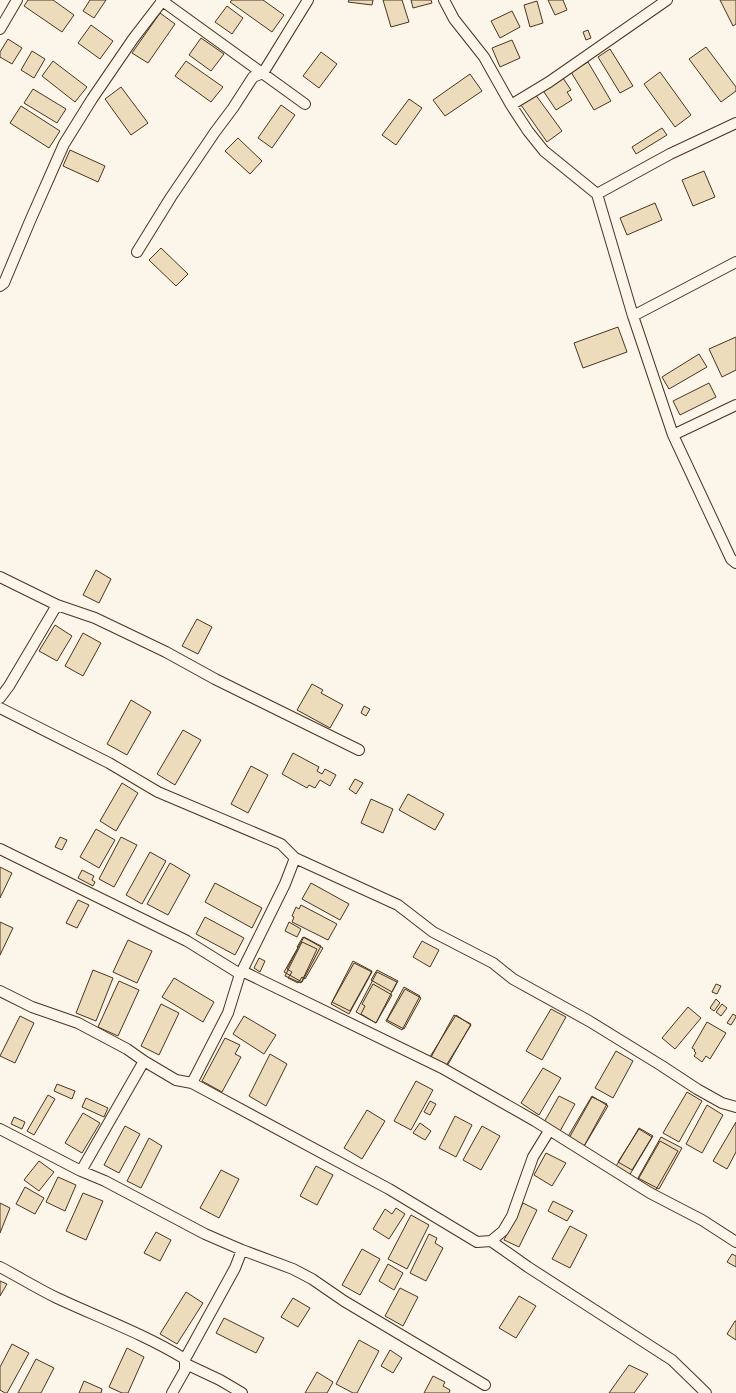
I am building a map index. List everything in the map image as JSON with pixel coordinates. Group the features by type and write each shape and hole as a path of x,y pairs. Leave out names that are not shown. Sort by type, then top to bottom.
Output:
{"street":[{"path":"0,29 17,0"},
{"path":"0,286 4,283 64,144 132,39 162,0 305,104"},
{"path":"137,252 171,197 253,77 263,73 308,0"},
{"path":"444,0 454,19 484,57 511,105 544,151 597,194 633,316 673,435 731,559 736,563"},
{"path":"511,105 549,82 667,0"},
{"path":"597,194 670,154 736,123"},
{"path":"633,316 736,262"},
{"path":"673,435 736,405"},
{"path":"0,577 57,605 95,618 166,652 215,679 359,750"},
{"path":"0,698 57,605"},
{"path":"0,708 109,763 158,792 281,844 295,858 398,904 433,932 493,963 513,979 588,1021 697,1089 722,1103 736,1107"},
{"path":"0,849 187,941 241,972 442,1068 650,1193 702,1220 736,1242"},
{"path":"192,1083 228,1013 241,972 285,884 295,858"},
{"path":"0,991 32,1007 78,1024 127,1049 144,1062 176,1080 192,1083 389,1189 477,1242 491,1241 503,1231 512,1216 533,1157 549,1131"},
{"path":"81,1171 144,1062"},
{"path":"0,1129 81,1171 105,1180 206,1234 293,1269 312,1279 351,1306 485,1385"},
{"path":"491,1241 672,1360 706,1393"},
{"path":"172,1393 185,1370 185,1361 235,1268 242,1250"},
{"path":"0,1267 56,1298 138,1334 242,1393"}],"building":[{"path":"28,0 53,0 74,15 62,32 24,6"},
{"path":"90,0 106,0 94,18 83,11"},
{"path":"232,0 263,0 284,15 272,32 230,2"},
{"path":"349,0 373,0 372,5 348,2"},
{"path":"383,0 402,0 409,22 391,27"},
{"path":"411,0 431,0 432,3 413,8"},
{"path":"548,0 563,0 567,10 555,15"},
{"path":"720,0 736,0 736,24 733,26"},
{"path":"537,1 543,23 530,27 524,5"},
{"path":"227,6 243,18 232,34 215,22"},
{"path":"512,11 520,27 500,38 491,21"},
{"path":"160,13 175,24 148,63 132,53"},
{"path":"91,25 113,41 100,59 78,43"},
{"path":"588,30 591,38 586,40 583,32"},
{"path":"201,38 224,54 211,71 189,55"},
{"path":"8,39 22,48 12,64 0,57 0,52"},
{"path":"512,40 520,58 500,67 492,48"},
{"path":"706,47 736,87 736,91 721,102 689,59"},
{"path":"610,49 633,86 620,93 598,57"},
{"path":"32,51 45,59 34,78 21,70"},
{"path":"321,52 337,64 319,88 303,76"},
{"path":"53,61 87,87 75,102 42,76"},
{"path":"186,61 223,87 211,102 175,76"},
{"path":"588,62 611,101 594,110 571,72"},
{"path":"660,72 691,115 675,127 644,84"},
{"path":"470,74 482,91 445,116 433,100"},
{"path":"561,75 571,90 567,92 572,100 556,110 542,89"},
{"path":"121,87 148,123 131,135 105,99"},
{"path":"33,89 66,109 57,123 24,103"},
{"path":"535,94 562,131 547,142 521,105"},
{"path":"409,99 422,108 396,145 382,135"},
{"path":"281,105 295,115 272,148 258,138"},
{"path":"21,106 60,131 49,148 10,123"},
{"path":"662,128 667,135 636,154 632,147"},
{"path":"238,138 262,161 250,174 225,151"},
{"path":"70,150 105,166 98,182 63,166"},
{"path":"704,171 715,197 693,206 682,180"},
{"path":"655,203 662,220 627,235 620,218"},
{"path":"161,248 188,274 176,286 149,260"},
{"path":"618,327 627,352 583,368 574,343"},
{"path":"736,337 736,370 722,377 709,349"},
{"path":"699,354 707,367 669,389 662,377"},
{"path":"709,383 716,397 680,415 673,401"},
{"path":"96,570 111,579 99,603 83,595"},
{"path":"197,619 212,627 198,654 182,646"},
{"path":"55,625 72,636 57,661 39,651"},
{"path":"83,633 101,643 83,676 65,666"},
{"path":"312,684 323,690 321,693 343,705 330,728 297,710"},
{"path":"131,700 151,712 127,755 107,744"},
{"path":"364,706 370,709 366,716 361,713"},
{"path":"183,730 201,740 175,785 157,774"},
{"path":"293,753 319,767 317,771 322,774 325,769 336,775 330,786 320,780 315,788 309,785 307,788 282,774"},
{"path":"251,766 268,775 248,813 231,804"},
{"path":"355,779 363,783 356,794 349,789"},
{"path":"122,783 138,793 116,831 100,821"},
{"path":"408,794 444,814 435,830 399,810"},
{"path":"371,799 393,809 383,833 361,823"},
{"path":"96,829 115,840 99,868 80,857"},
{"path":"60,837 67,840 62,850 55,847"},
{"path":"121,837 137,845 114,887 99,879"},
{"path":"150,852 166,861 142,904 126,895"},
{"path":"170,863 190,875 168,915 147,904"},
{"path":"0,867 12,873 0,898"},
{"path":"82,870 94,876 92,880 95,882 93,886 78,878"},
{"path":"215,883 262,908 252,928 205,902"},
{"path":"311,883 349,904 340,920 302,899"},
{"path":"78,900 89,905 77,928 66,923"},
{"path":"301,905 337,924 328,940 292,922 294,917 292,916 296,907 299,909"},
{"path":"205,917 244,938 235,955 196,934"},
{"path":"0,922 13,928 0,955"},
{"path":"289,922 301,929 297,937 285,931"},
{"path":"303,937 323,948 305,979 302,977 298,983 288,978 292,972 287,969"},
{"path":"304,937 321,946 302,982 284,972"},
{"path":"128,940 152,951 137,983 113,972"},
{"path":"422,941 439,950 430,967 413,957"},
{"path":"302,942 317,949 301,983 285,976"},
{"path":"259,958 265,961 260,972 254,968"},
{"path":"353,961 372,971 350,1011 332,1002"},
{"path":"354,963 372,972 349,1014 331,1004"},
{"path":"93,970 113,978 96,1021 76,1013"},
{"path":"377,970 398,981 392,992 371,980"},
{"path":"377,972 397,982 376,1023 356,1012"},
{"path":"174,978 214,1002 203,1022 162,997"},
{"path":"119,981 139,990 118,1036 98,1027"},
{"path":"373,984 392,995 376,1023 361,1014 365,1006 362,1004"},
{"path":"716,984 721,986 717,994 712,992"},
{"path":"404,987 420,996 402,1030 386,1021"},
{"path":"405,989 421,998 404,1029 387,1020"},
{"path":"716,999 720,1003 714,1011 710,1008"},
{"path":"161,1004 179,1013 159,1055 141,1046"},
{"path":"722,1004 727,1008 721,1016 716,1012"},
{"path":"688,1007 701,1018 675,1049 662,1038"},
{"path":"551,1009 566,1017 542,1060 526,1051"},
{"path":"733,1014 736,1017 731,1025 727,1023"},
{"path":"454,1015 471,1024 446,1068 430,1059"},
{"path":"456,1015 471,1025 444,1069 428,1060"},
{"path":"20,1016 34,1023 15,1063 0,1056"},
{"path":"244,1016 276,1035 264,1054 233,1034"},
{"path":"707,1022 726,1033 710,1059 706,1056 702,1062 694,1056 696,1053 692,1048"},
{"path":"225,1038 240,1045 235,1054 241,1057 222,1092 202,1081"},
{"path":"616,1051 633,1061 613,1098 595,1088"},
{"path":"270,1054 287,1064 266,1106 249,1096"},
{"path":"543,1068 561,1078 539,1115 521,1103"},
{"path":"416,1081 433,1090 411,1130 394,1121"},
{"path":"57,1084 75,1091 72,1099 54,1091"},
{"path":"687,1092 702,1101 679,1142 663,1133"},
{"path":"48,1095 55,1099 34,1135 27,1131"},
{"path":"559,1096 575,1104 559,1133 543,1124"},
{"path":"592,1096 608,1106 583,1148 567,1138"},
{"path":"592,1097 607,1104 583,1148 568,1140"},
{"path":"86,1098 108,1108 104,1117 82,1107"},
{"path":"430,1101 436,1104 430,1115 424,1112"},
{"path":"707,1105 723,1115 702,1153 686,1144"},
{"path":"367,1110 385,1121 362,1159 344,1148"},
{"path":"83,1113 100,1123 82,1153 65,1143"},
{"path":"455,1116 472,1125 456,1157 439,1148"},
{"path":"14,1117 25,1122 22,1129 11,1124"},
{"path":"736,1122 736,1152 727,1169 713,1161"},
{"path":"420,1123 431,1131 425,1140 413,1133"},
{"path":"125,1126 140,1134 119,1173 104,1165"},
{"path":"482,1126 500,1136 481,1170 463,1160"},
{"path":"639,1128 653,1136 629,1176 615,1168"},
{"path":"639,1129 652,1137 632,1170 618,1162"},
{"path":"661,1137 682,1148 659,1189 638,1178"},
{"path":"149,1138 162,1146 141,1188 127,1181"},
{"path":"660,1141 678,1151 654,1193 636,1183"},
{"path":"546,1153 566,1163 552,1186 534,1175"},
{"path":"39,1161 54,1172 39,1191 24,1180"},
{"path":"316,1166 333,1175 317,1205 300,1196"},
{"path":"221,1170 239,1179 219,1218 200,1208"},
{"path":"58,1177 76,1185 65,1211 46,1202"},
{"path":"25,1187 44,1198 35,1214 16,1204"},
{"path":"83,1193 103,1201 86,1240 66,1231"},
{"path":"553,1201 573,1211 567,1221 548,1211"},
{"path":"0,1203 10,1208 0,1233"},
{"path":"523,1203 537,1210 519,1247 504,1240"},
{"path":"396,1208 405,1214 389,1239 373,1229 385,1209 392,1214"},
{"path":"411,1215 429,1225 407,1269 388,1259"},
{"path":"570,1226 587,1235 570,1268 552,1259"},
{"path":"156,1232 171,1240 160,1261 144,1253"},
{"path":"429,1234 437,1238 435,1243 443,1248 426,1281 410,1273"},
{"path":"362,1249 380,1259 360,1295 342,1285"},
{"path":"732,1254 736,1256 736,1267 727,1262"},
{"path":"388,1264 403,1273 394,1290 379,1281"},
{"path":"0,1281 7,1284 0,1296"},
{"path":"400,1288 418,1297 403,1326 385,1316"},
{"path":"186,1292 203,1303 177,1344 160,1334"},
{"path":"519,1296 536,1306 516,1338 499,1328"},
{"path":"293,1298 310,1308 298,1327 281,1317"},
{"path":"224,1318 264,1338 256,1353 216,1333"},
{"path":"736,1321 736,1340 727,1334"},
{"path":"359,1340 379,1351 357,1393 353,1393 336,1384"},
{"path":"12,1344 29,1353 7,1393 5,1393 0,1390 0,1367"},
{"path":"127,1348 144,1357 128,1393 122,1393 109,1387"},
{"path":"390,1350 402,1358 393,1373 381,1366"},
{"path":"36,1359 54,1368 41,1393 18,1393"},
{"path":"629,1365 648,1374 634,1393 609,1393"},
{"path":"317,1372 333,1382 327,1393 305,1393"},
{"path":"433,1376 445,1382 443,1386 450,1390 449,1393 424,1393"},
{"path":"84,1381 102,1389 101,1393 79,1393"}]}
